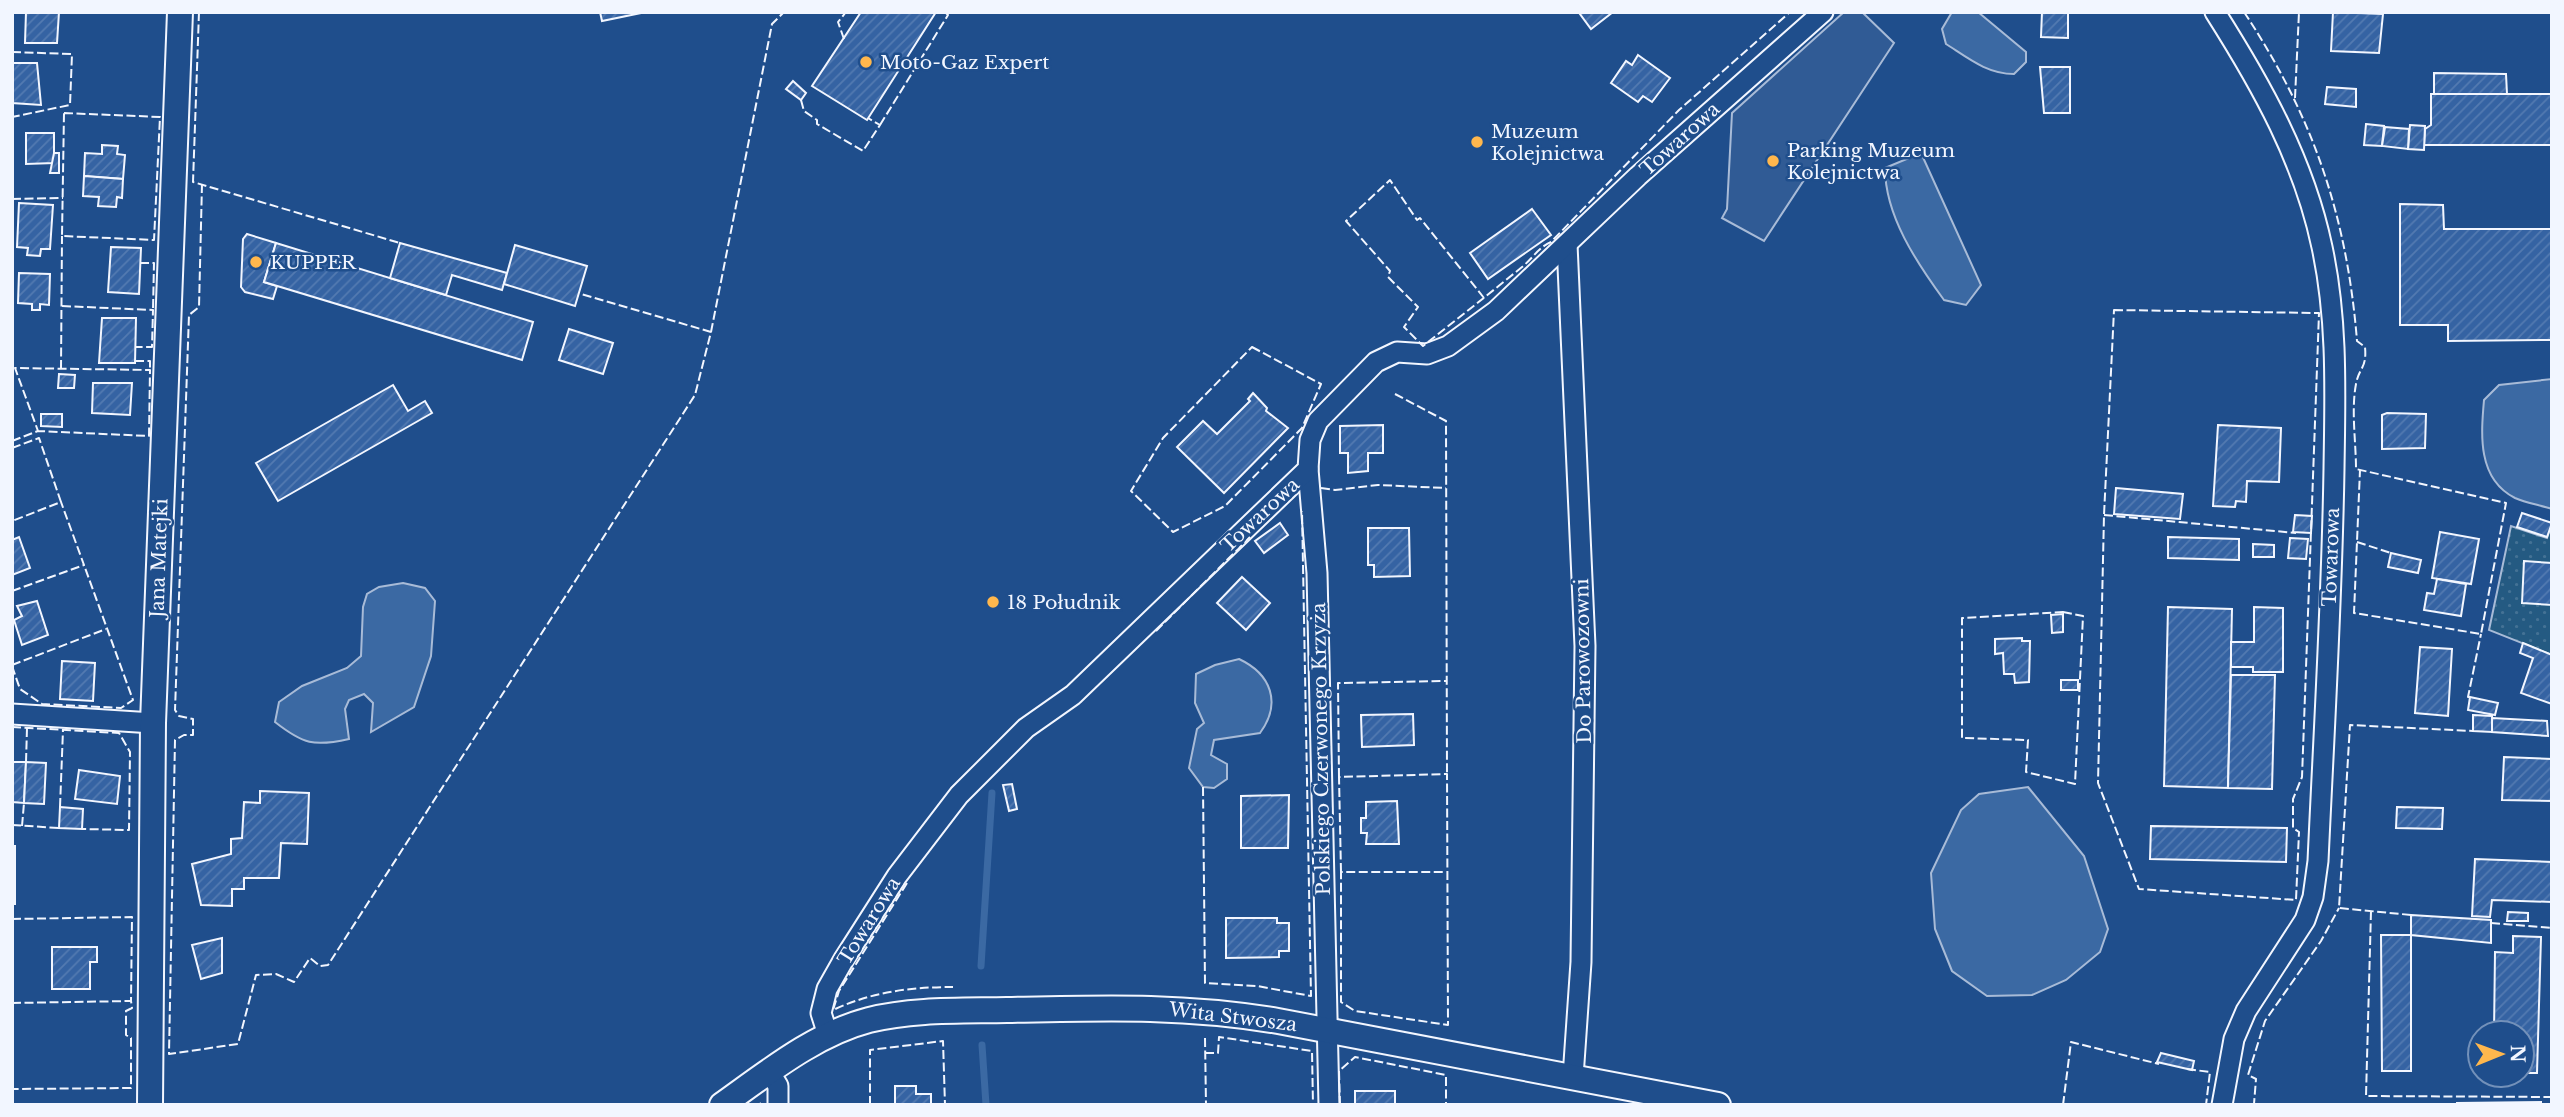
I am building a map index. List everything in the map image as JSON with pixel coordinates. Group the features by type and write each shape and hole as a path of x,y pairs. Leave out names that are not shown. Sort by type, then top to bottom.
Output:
{"street":[{"name":"Jana Matejki","path":"150,1105 153,723 180,12"},
{"name":"Towarowa","path":"828,1035 821,1013 827,989 897,876 959,795 1026,728 1073,695 1308,469 1310,440 1318,421 1376,362 1388,354 1405,351 1427,354 1448,346 1496,311 1823,12"},
{"name":"Towarowa","path":"2215,12 2269,100 2308,198 2331,292 2335,356 2333,545 2318,861 2313,897 2295,938 2246,1011 2234,1039 2222,1105"},
{"name":"Do Parowozowni","path":"1567,244 1585,646 1581,962 1573,1077"},
{"name":"Polskiego Czerwonego Krzyża","path":"1308,469 1317,573 1329,1105"},
{"path":"12,714 153,723"},
{"name":"Wita Stwosza","path":"722,1105 769,1071 828,1035 869,1020 920,1012 1106,1007 1216,1011 1718,1105"},
{"path":"769,1071 778,1086 778,1105"}],"shaded area":[{"name":"Parking Muzeum Kolejnictwa","path":"1844,12 1862,12 1894,43 1764,241 1722,218 1727,209 1732,113"},
{"path":"1952,12 1978,12 2026,52 2026,62 2014,74 1995,71 1946,44 1942,29"},
{"path":"1921,153 1981,285 1966,305 1944,300 1913,255 1890,204 1885,168"},
{"path":"2552,379 2552,509 2515,498 2503,490 2488,468 2482,427 2484,400 2499,385"},
{"path":"2552,523 2552,655 2489,630 2511,526 2547,538"},
{"path":"403,583 425,588 435,601 431,656 414,707 371,732 373,703 364,694 349,700 345,709 349,739 327,743 301,739 275,722 279,702 302,686 347,668 361,656 363,607 367,594 379,587"},
{"path":"1239,659 1259,673 1270,690 1267,722 1260,733 1214,740 1211,755 1227,764 1227,779 1214,788 1203,787 1189,768 1197,729 1204,723 1195,703 1196,674 1215,665"},
{"path":"2028,787 2084,856 2108,929 2100,952 2066,980 2032,995 1987,996 1952,971 1935,929 1931,873 1961,810 1979,794"}],"building":[{"path":"26,12 59,12 57,43 25,43"},
{"path":"600,12 646,12 602,21"},
{"name":"Moto-Gaz Expert","path":"861,12 936,12 867,120 812,86"},
{"path":"1613,12 1591,29 1580,14"},
{"path":"2042,12 2068,12 2068,38 2041,37"},
{"path":"2333,12 2383,14 2379,53 2331,51"},
{"path":"1638,55 1670,78 1652,102 1643,96 1638,102 1611,83 1626,61 1632,65"},
{"path":"12,63 37,63 41,105 12,103"},
{"path":"2040,67 2070,67 2070,113 2044,113"},
{"path":"2434,73 2506,74 2507,94 2434,94"},
{"path":"793,81 806,93 801,100 786,89"},
{"path":"2327,87 2356,89 2356,107 2325,104"},
{"path":"2431,94 2552,94 2552,145 2424,145 2425,129 2431,125"},
{"path":"2366,124 2384,126 2382,146 2364,145"},
{"path":"2410,125 2425,126 2424,150 2408,149"},
{"path":"2385,127 2409,129 2408,149 2382,146"},
{"path":"26,133 54,133 54,163 26,164"},
{"path":"102,145 118,146 117,154 125,155 123,179 84,176 85,153 102,154"},
{"path":"54,153 59,153 59,173 50,173"},
{"path":"84,176 123,179 122,198 117,197 116,207 98,206 99,197 83,196"},
{"path":"19,203 53,205 50,249 41,249 40,256 27,255 28,248 17,247"},
{"path":"2400,204 2443,205 2444,229 2552,229 2552,340 2448,341 2448,325 2400,325"},
{"path":"1532,209 1551,235 1488,279 1470,253"},
{"name":"KUPPER","path":"247,234 276,243 264,282 277,286 273,299 245,292 241,287 243,239"},
{"path":"276,243 533,322 522,360 264,282"},
{"path":"400,243 507,273 502,290 452,275 446,295 390,278"},
{"path":"515,245 587,266 575,306 504,284"},
{"path":"111,247 141,248 139,294 108,292"},
{"path":"19,273 50,274 49,305 40,304 40,310 32,310 32,304 18,303"},
{"path":"102,318 136,318 135,363 99,363"},
{"path":"569,329 613,343 603,374 559,360"},
{"path":"59,374 75,375 74,388 58,388"},
{"path":"93,383 132,383 130,415 92,413"},
{"path":"393,385 408,411 425,401 432,413 278,501 256,463"},
{"path":"1253,393 1267,408 1266,411 1288,428 1224,493 1177,447 1203,421 1217,434 1250,401 1248,399"},
{"path":"41,414 62,414 62,427 41,426"},
{"path":"2426,414 2425,448 2382,449 2382,415"},
{"path":"1383,425 1383,453 1368,453 1368,471 1348,473 1348,453 1340,453 1340,426"},
{"path":"2218,425 2281,428 2279,482 2247,481 2246,502 2236,501 2235,507 2213,506"},
{"path":"2116,488 2183,494 2180,519 2114,514"},
{"path":"2522,513 2552,523 2547,537 2517,527"},
{"path":"2295,515 2312,516 2311,533 2293,532"},
{"path":"1280,523 1288,535 1264,553 1255,541"},
{"path":"1368,528 1409,528 1410,576 1374,577 1374,565 1368,565"},
{"path":"2440,532 2479,539 2471,584 2432,578"},
{"path":"19,537 30,568 12,575 12,540"},
{"path":"2168,537 2239,539 2239,560 2168,558"},
{"path":"2290,538 2308,539 2306,559 2288,558"},
{"path":"2253,544 2274,545 2274,557 2253,557"},
{"path":"2391,553 2421,560 2418,573 2388,567"},
{"path":"2524,561 2552,563 2552,605 2522,603"},
{"path":"1242,577 1270,603 1246,630 1217,603"},
{"path":"2437,579 2466,584 2461,616 2424,610 2427,593 2434,594"},
{"path":"37,601 48,635 22,645 14,620 22,616 17,606"},
{"path":"2168,607 2232,609 2228,788 2164,786"},
{"path":"2254,607 2283,608 2283,672 2253,672 2253,667 2231,667 2231,642 2254,642"},
{"path":"2063,614 2063,632 2052,633 2051,615"},
{"path":"2022,638 2022,641 2030,641 2029,682 2015,683 2014,674 2004,674 2003,653 1995,654 1995,639"},
{"path":"2523,643 2552,655 2552,704 2521,693 2533,658 2520,653"},
{"path":"2420,647 2452,649 2448,716 2415,713"},
{"path":"62,661 95,663 93,701 60,699"},
{"path":"2231,675 2275,675 2272,789 2228,788"},
{"path":"2061,680 2078,680 2078,690 2061,690"},
{"path":"2470,697 2498,703 2495,715 2468,710"},
{"path":"1413,714 1414,745 1362,747 1361,715"},
{"path":"2473,715 2492,716 2492,732 2473,731"},
{"path":"2492,718 2547,721 2548,736 2492,732"},
{"path":"2504,757 2552,759 2552,801 2502,800"},
{"path":"12,762 26,762 24,803 12,802"},
{"path":"26,762 46,763 44,804 24,803"},
{"path":"79,770 120,776 117,804 75,799"},
{"path":"1012,784 1017,809 1009,811 1003,785"},
{"path":"260,791 309,793 307,844 281,843 279,878 244,878 244,889 232,889 232,906 201,905 192,864 231,854 231,839 242,838 244,802 260,803"},
{"path":"1289,795 1288,848 1241,848 1241,796"},
{"path":"1397,801 1399,844 1366,844 1367,833 1361,833 1361,818 1366,818 1366,802"},
{"path":"60,807 83,809 82,829 59,828"},
{"path":"2397,807 2443,808 2442,829 2396,828"},
{"path":"2151,826 2287,828 2286,862 2150,859"},
{"path":"12,846 15,846 15,904 12,904"},
{"path":"2475,859 2552,862 2552,902 2492,900 2490,917 2472,916"},
{"path":"2508,912 2528,913 2528,921 2507,921"},
{"path":"2411,915 2491,920 2491,943 2411,935"},
{"path":"1226,918 1277,918 1277,923 1289,923 1289,951 1279,951 1279,957 1226,958"},
{"path":"2381,935 2411,935 2411,1071 2382,1071"},
{"path":"2513,936 2541,937 2537,1073 2536,1019 2494,1019 2495,952 2513,953"},
{"path":"222,938 222,973 201,979 192,945"},
{"path":"52,947 97,947 97,962 90,962 90,989 52,989"},
{"path":"2161,1053 2194,1061 2192,1070 2157,1062"},
{"path":"895,1086 916,1086 916,1094 931,1094 931,1105 895,1105"},
{"path":"1355,1091 1395,1091 1395,1105 1355,1105"},
{"path":"2541,1102 2541,1105 2457,1105 2457,1103"}],"waterway":[{"path":"981,966 992,793"},
{"path":"982,1045 986,1105"}],"fence":[{"path":"199,12 193,182 400,243"},
{"path":"711,332 772,24 784,12"},
{"path":"844,39 838,22 846,12"},
{"path":"880,125 948,15 945,12"},
{"path":"1484,298 1420,218 1417,220 1390,180 1346,221 1390,271 1388,277 1418,307 1404,327 1423,346 1460,317 1472,307 1485,297 1522,267 1543,247 1551,242 1679,110 1790,12"},
{"path":"2244,12 2289,90 2323,169 2335,209 2345,251 2357,341 2365,347 2365,360 2357,378 2355,394 2356,469 2506,503 2481,634 2354,613 2360,470"},
{"path":"2295,98 2299,12"},
{"path":"12,52 72,54 70,105 12,117"},
{"path":"801,100 804,111 817,120 817,124 863,151 880,125 868,118"},
{"path":"64,113 160,117 154,240 62,236 64,113"},
{"path":"202,184 199,307 189,315 175,710 179,716 193,719 193,735 184,735 175,740 169,1054 238,1044 256,975 276,974 294,982 310,958 320,966 328,965 695,395 711,332 581,294"},
{"path":"12,199 63,198"},
{"path":"61,369 62,236"},
{"path":"140,263 154,263 153,310"},
{"path":"62,306 153,310 152,347 135,347"},
{"path":"2114,310 2319,313 2302,777 2293,799 2293,828 2299,832 2296,900 2139,889 2098,783 2104,515 2114,310"},
{"path":"1252,347 1321,384 1302,428 1225,506 1173,532 1131,491 1163,438 1252,347"},
{"path":"135,361 150,361 150,370"},
{"path":"12,441 38,431 15,368 150,370 149,436 38,431"},
{"path":"1395,394 1446,421 1447,774"},
{"path":"12,448 39,438 61,502 12,521"},
{"path":"1321,488 1335,490 1378,485 1446,488"},
{"path":"12,591 84,565 61,502"},
{"path":"1203,787 1205,983 1257,986 1311,996 1302,511"},
{"path":"2104,515 2296,533"},
{"path":"1156,631 1250,537"},
{"path":"2357,542 2391,553"},
{"path":"12,666 20,689 42,704 121,708 133,700 84,565"},
{"path":"2063,612 2083,616 2075,784 2026,772 2028,740 1962,738 1962,618 2063,612"},
{"path":"12,665 106,629"},
{"path":"2470,697 2481,634"},
{"path":"1339,777 1338,683 1447,681"},
{"path":"2411,915 2339,908 2350,725 2473,731"},
{"path":"12,727 119,733 130,752 129,830 82,829"},
{"path":"26,762 27,728"},
{"path":"60,807 63,730"},
{"path":"1341,872 1339,777 1447,774 1448,1025 1355,1011 1341,1002 1341,872 1445,872"},
{"path":"22,826 24,803"},
{"path":"12,825 59,828"},
{"path":"907,883 839,991 833,1010 892,992 953,987"},
{"path":"2251,1105 2254,1104 2256,1079 2248,1075 2265,1021 2321,941 2339,908"},
{"path":"2371,911 2366,1096 2552,1097"},
{"path":"12,919 132,917 131,1001"},
{"path":"2491,923 2552,928"},
{"path":"12,1003 131,1001 132,1008 126,1011 126,1035 131,1038 131,1088 12,1089"},
{"path":"1205,1053 1218,1053 1219,1037 1312,1051 1313,1105"},
{"path":"1205,1038 1206,1105"},
{"path":"870,1105 870,1050 943,1041 945,1105"},
{"path":"2063,1105 2071,1042 2159,1064"},
{"path":"1340,1105 1339,1071 1355,1057 1446,1075 1446,1105"},
{"path":"2187,1069 2210,1072 2206,1105"}],"place":[{"name":"Moto-Gaz Expert","path":"866,62"},
{"name":"Muzeum Kolejnictwa","path":"1477,142"},
{"name":"Parking Muzeum Kolejnictwa","path":"1773,161"},
{"name":"KUPPER","path":"256,262"},
{"name":"18 Południk","path":"993,602"}]}
